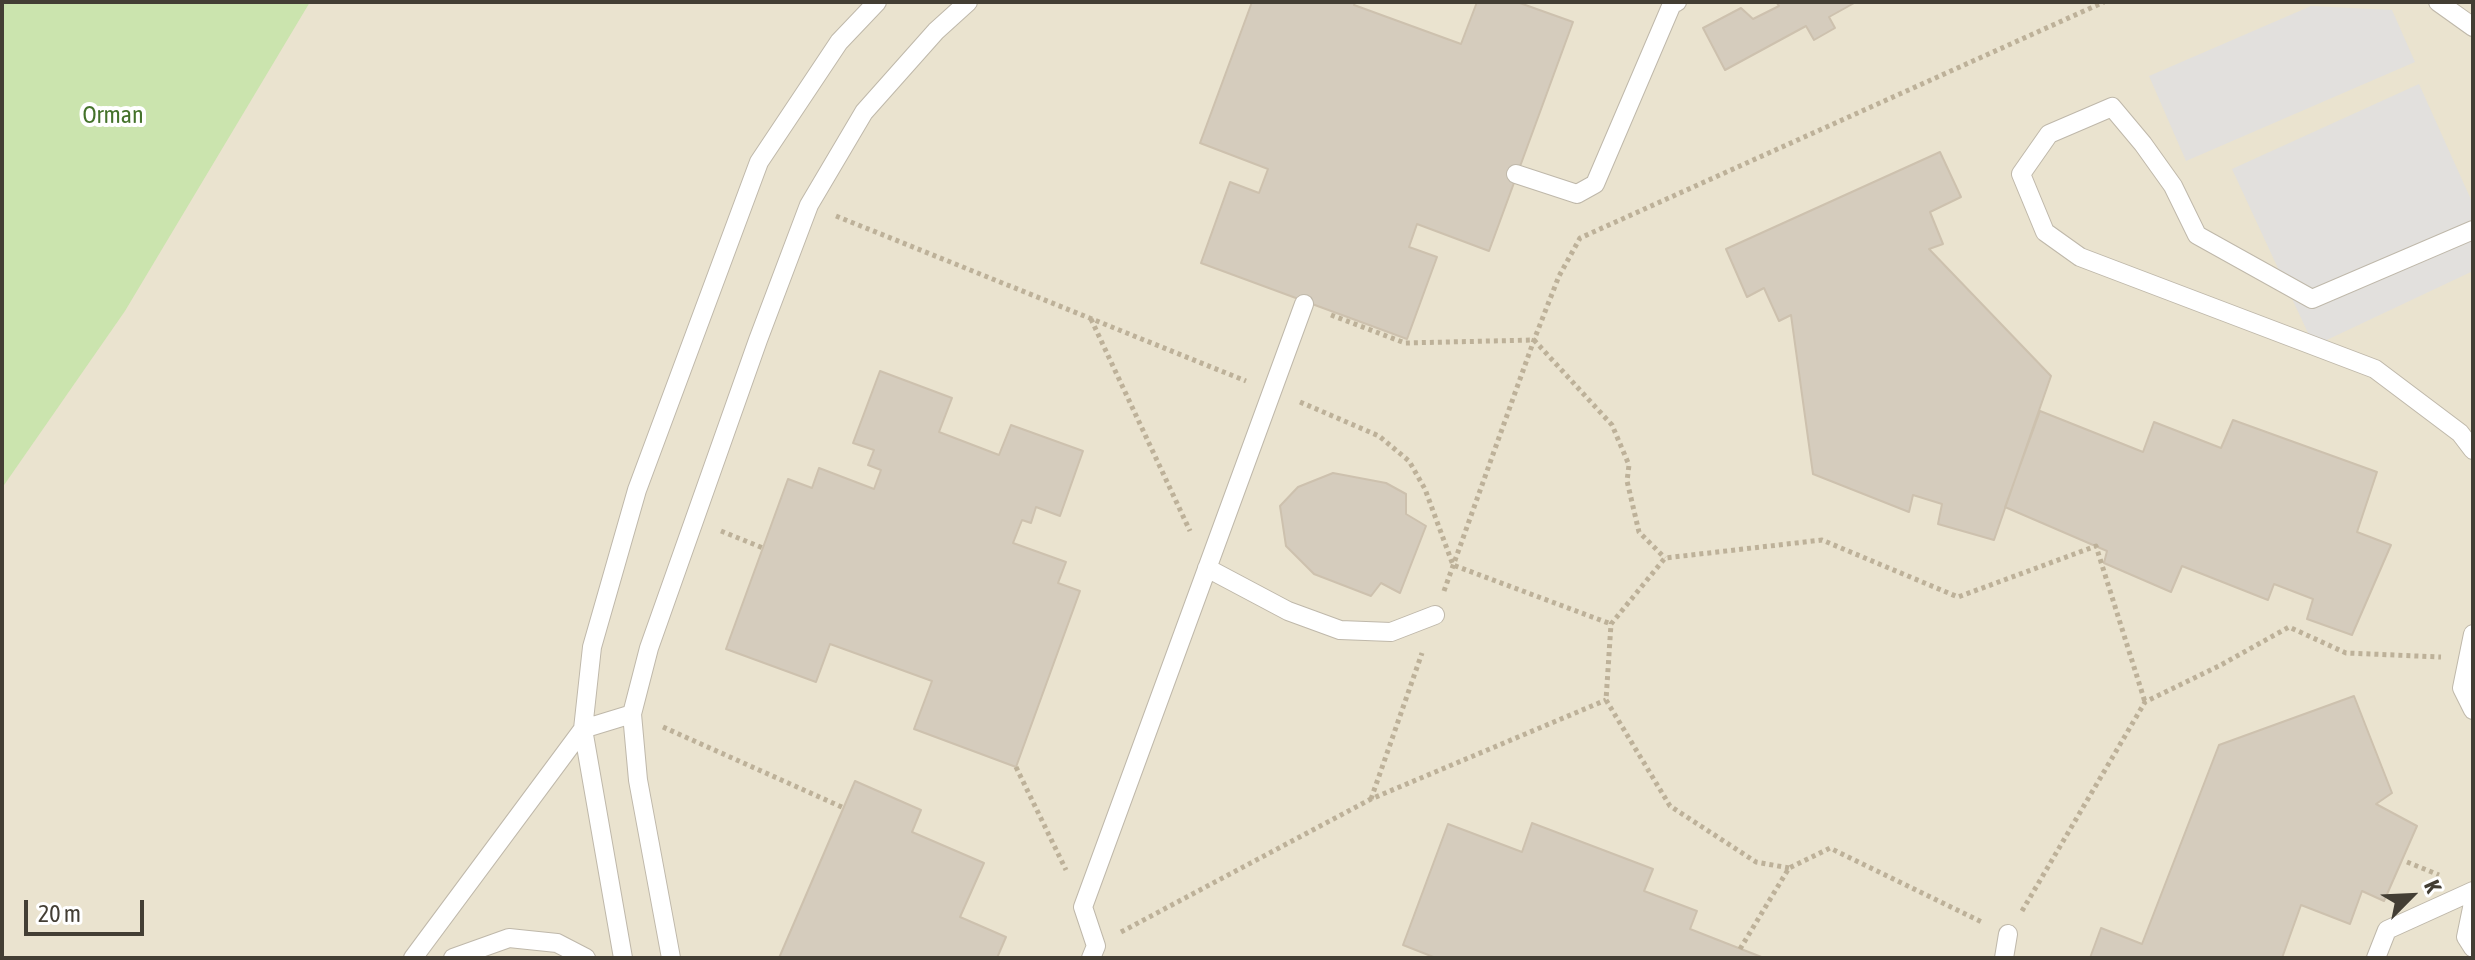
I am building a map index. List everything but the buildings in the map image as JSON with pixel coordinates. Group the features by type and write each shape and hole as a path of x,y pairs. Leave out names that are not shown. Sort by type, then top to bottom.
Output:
{"lane":[{"path":"623,958 583,729 592,647 637,490 759,162 839,42 877,2"},
{"path":"671,958 638,780 632,714 649,648 809,205 864,112 936,31 968,2"},
{"path":"1516,174 1577,194 1595,184 1672,4 1677,2"},
{"path":"2438,2 2473,27"},
{"path":"2473,230 2312,299 2197,235 2173,186 2112,107 2049,134 2021,174 2045,232 2080,257 2375,369 2460,433 2473,450"},
{"path":"1094,952 1083,907 1304,304"},
{"path":"1207,568 1288,611 1340,630 1391,632 1435,615"},
{"path":"2473,634 2462,688 2473,710"},
{"path":"413,958 583,729 632,714"},
{"path":"2376,958 2387,930 2473,891"},
{"path":"2473,903 2466,937 2473,948"},
{"path":"2004,958 2008,934"},
{"path":"453,958 509,938 557,943 586,958"}],"path":[{"path":"1371,799 1534,340 1559,276 1580,238 2104,2"},
{"path":"809,205 1379,436 1409,461 1425,489 1453,565 1611,624"},
{"path":"1304,304 1405,343 1534,340 1612,425 1629,465 1627,481 1639,532 1665,558"},
{"path":"1091,318 1207,568"},
{"path":"694,520 763,548"},
{"path":"1789,868 1756,862 1670,806 1606,700 1611,624 1665,558 1822,540 1958,597 2096,546 2145,702"},
{"path":"1740,949 1789,868 1830,848 2008,934 2145,702 2289,627 2346,653 2468,657"},
{"path":"1094,952 1371,799 1606,700"},
{"path":"632,714 844,808"},
{"path":"1016,767 1083,907"}],"shaded area":[{"path":"2,2 2473,2 2473,958 2,958"},
{"path":"2311,6 2392,10 2415,62 2186,161 2149,76"},
{"path":"2419,84 2473,204 2473,271 2314,346 2232,169"}],"green space":[{"name":"Orman","path":"2,2 310,2 125,311 2,488"}]}
